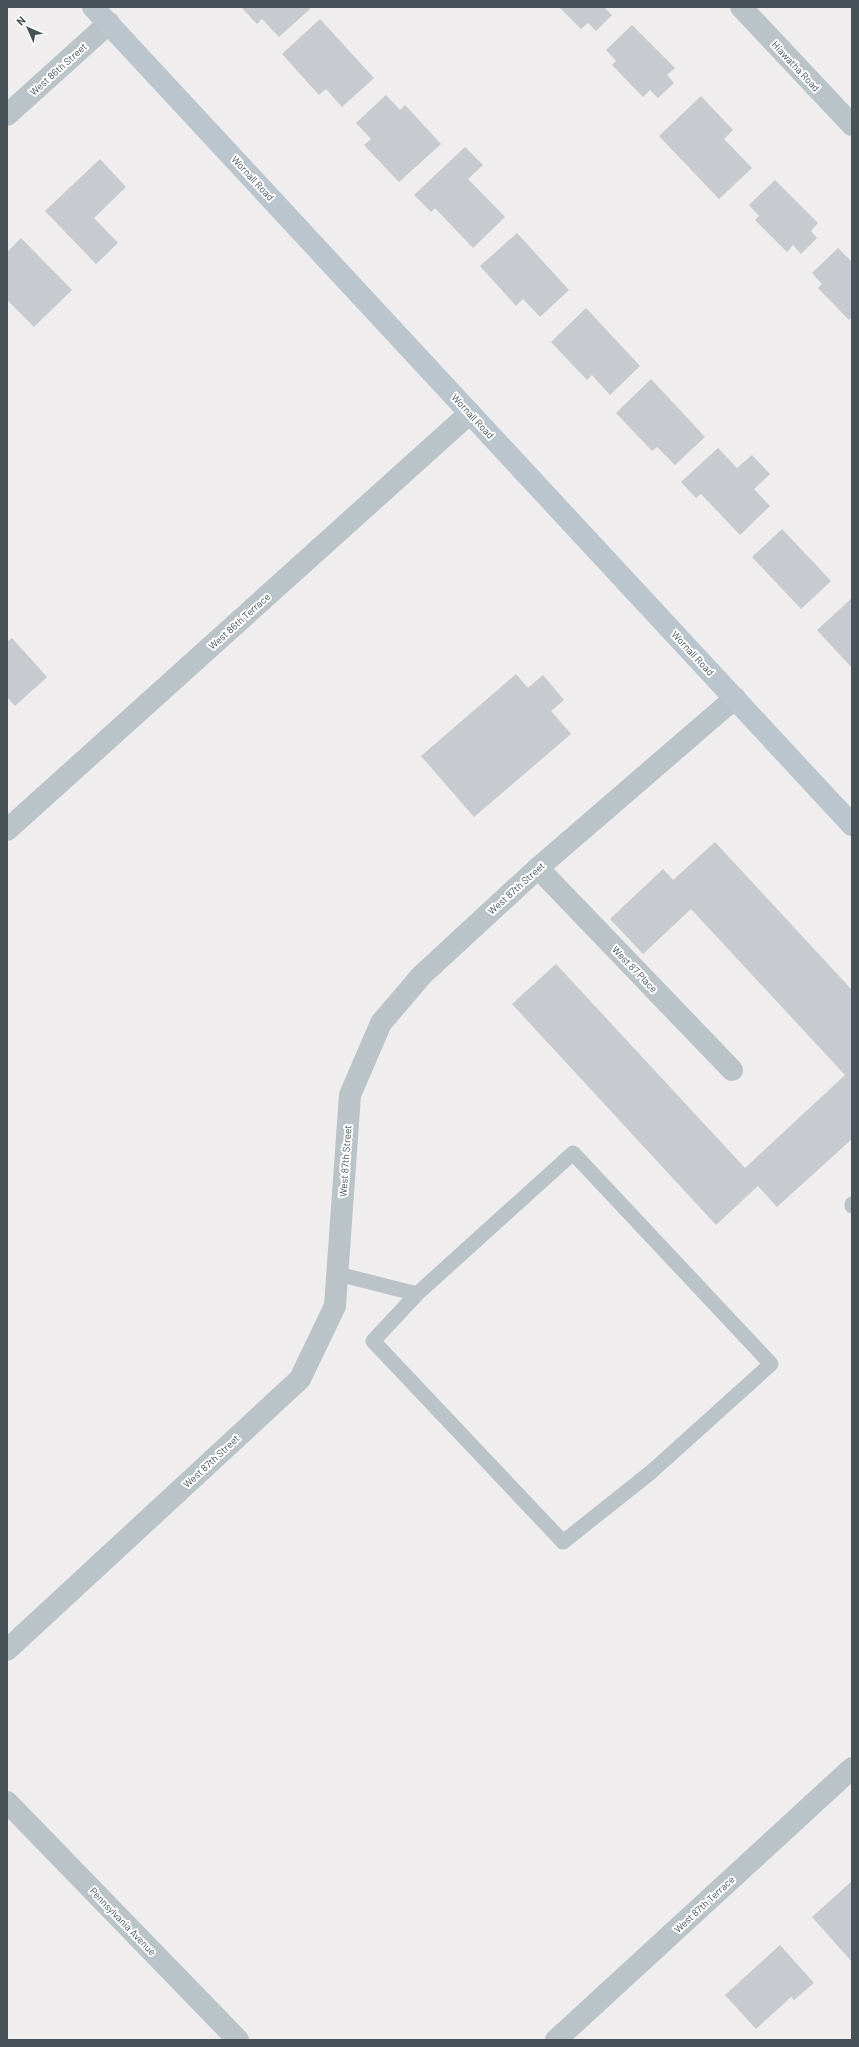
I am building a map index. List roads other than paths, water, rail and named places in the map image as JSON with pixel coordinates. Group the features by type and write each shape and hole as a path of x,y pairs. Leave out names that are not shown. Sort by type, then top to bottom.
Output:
{"main road":[{"name":"Wornall Road","path":"93,7 852,825"}],"street":[{"name":"Hiawatha Road","path":"741,7 847,112"},
{"name":"West 86th Street","path":"7,115 109,23"},
{"name":"West 86th Terrace","path":"7,830 470,413"},
{"name":"West 87th Street","path":"7,1650 300,1379 335,1306 350,1096 381,1023 422,975 538,868 735,698"},
{"name":"West 87 Place","path":"538,868 732,1070"},
{"name":"West 87th Terrace","path":"556,2040 852,1768"},
{"name":"Pennsylvania Avenue","path":"7,1802 238,2040"}],"lane":[{"path":"573,1153 771,1364 650,1473 563,1542 373,1341 418,1294 573,1153"},
{"path":"338,1274 418,1294"}]}
